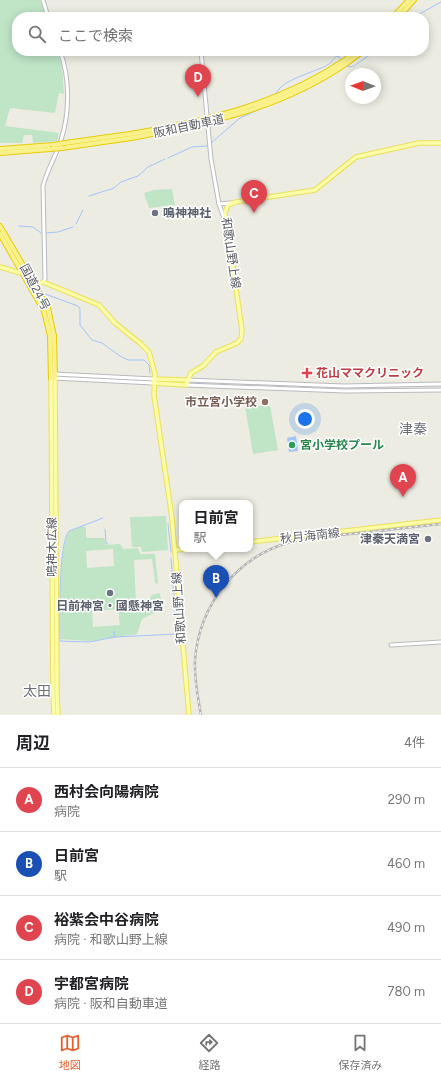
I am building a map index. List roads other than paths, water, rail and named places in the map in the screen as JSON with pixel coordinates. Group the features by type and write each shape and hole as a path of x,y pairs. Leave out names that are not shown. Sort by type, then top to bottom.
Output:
{"highway":[{"path":"398,12 409,0"},
{"path":"403,12 414,0"},
{"name":"阪和自動車道","path":"346,61 351,56"},
{"name":"阪和自動車道","path":"0,149 65,144 192,127 252,111 305,89 354,56"},
{"name":"阪和自動車道","path":"0,153 62,148 130,136"},
{"name":"国道24号","path":"0,226 33,286 48,308 52,324 53,376"},
{"name":"国道24号","path":"0,234 26,273"}],"main road":[{"name":"和歌山野上線","path":"186,382 191,373 203,366 221,349 237,343 241,339 242,330 225,209 230,203 315,190 356,157 419,143 441,143"},
{"path":"0,267 26,273"},
{"path":"33,286 44,282"},
{"name":"和歌山野上線","path":"44,282 99,305 115,323 146,348 155,374 156,415 172,518 188,715"},
{"name":"鳴神木広線","path":"53,376 54,715"},
{"name":"鳴神木広線","path":"53,376 58,715"},
{"path":"154,381 186,382"},
{"name":"秋月海南線","path":"253,542 441,520"},
{"path":"175,550 179,550"}],"street":[{"path":"43,0 47,12"},
{"path":"44,282 43,186 61,140 67,108 66,70 62,56"},
{"path":"201,56 211,159 219,204 227,226"},
{"path":"219,204 230,203"},
{"path":"53,376 154,381"},
{"path":"186,382 344,386 441,384"},
{"path":"186,382 345,391 441,390"},
{"path":"391,645 441,642"}],"water":[{"name":"宮小学校プール","path":"296,436 298,451 289,452 287,438"}],"waterway":[{"path":"423,12 441,2"},
{"path":"276,94 285,84 323,67 330,63 334,58 338,56 342,61"},
{"path":"346,65 349,67 354,66 368,56"},
{"path":"211,143 240,118 269,105"},
{"path":"168,158 192,147 207,146"},
{"path":"89,196 114,188 121,182 138,176 148,167 165,159"},
{"path":"76,224 83,210"},
{"path":"19,226 33,227 41,233"},
{"path":"46,233 58,232 73,227"},
{"path":"45,294 78,306 80,309 80,325 92,340 102,343 128,360 144,360 149,365 150,373"},
{"path":"103,518 69,531 65,539 60,583 60,641 89,642 115,637"},
{"path":"168,524 171,552"},
{"path":"105,529 106,543 108,544"},
{"path":"171,558 176,626"},
{"path":"114,631 115,637 176,634 176,628"}],"railway":[{"path":"201,715 195,667 198,640 212,604 236,573 251,561 268,550 302,539 441,524"}],"place":[{"name":"宇都宮病院","path":"198,97"},
{"name":"鳴神神社","path":"155,213"},
{"name":"裕紫会中谷病院","path":"254,213"},
{"name":"花山ママクリニック","path":"307,373"},
{"name":"市立宮小学校","path":"265,402"},
{"name":"宮小学校プール","path":"292,445"},
{"name":"西村会向陽病院","path":"403,497"},
{"name":"津秦天満宮","path":"428,539"},
{"name":"日前神宮・國懸神宮","path":"110,593"},
{"name":"日前宮","path":"216,598"}],"district":[{"name":"津秦","path":"413,429"},
{"name":"太田","path":"37,691"}]}
